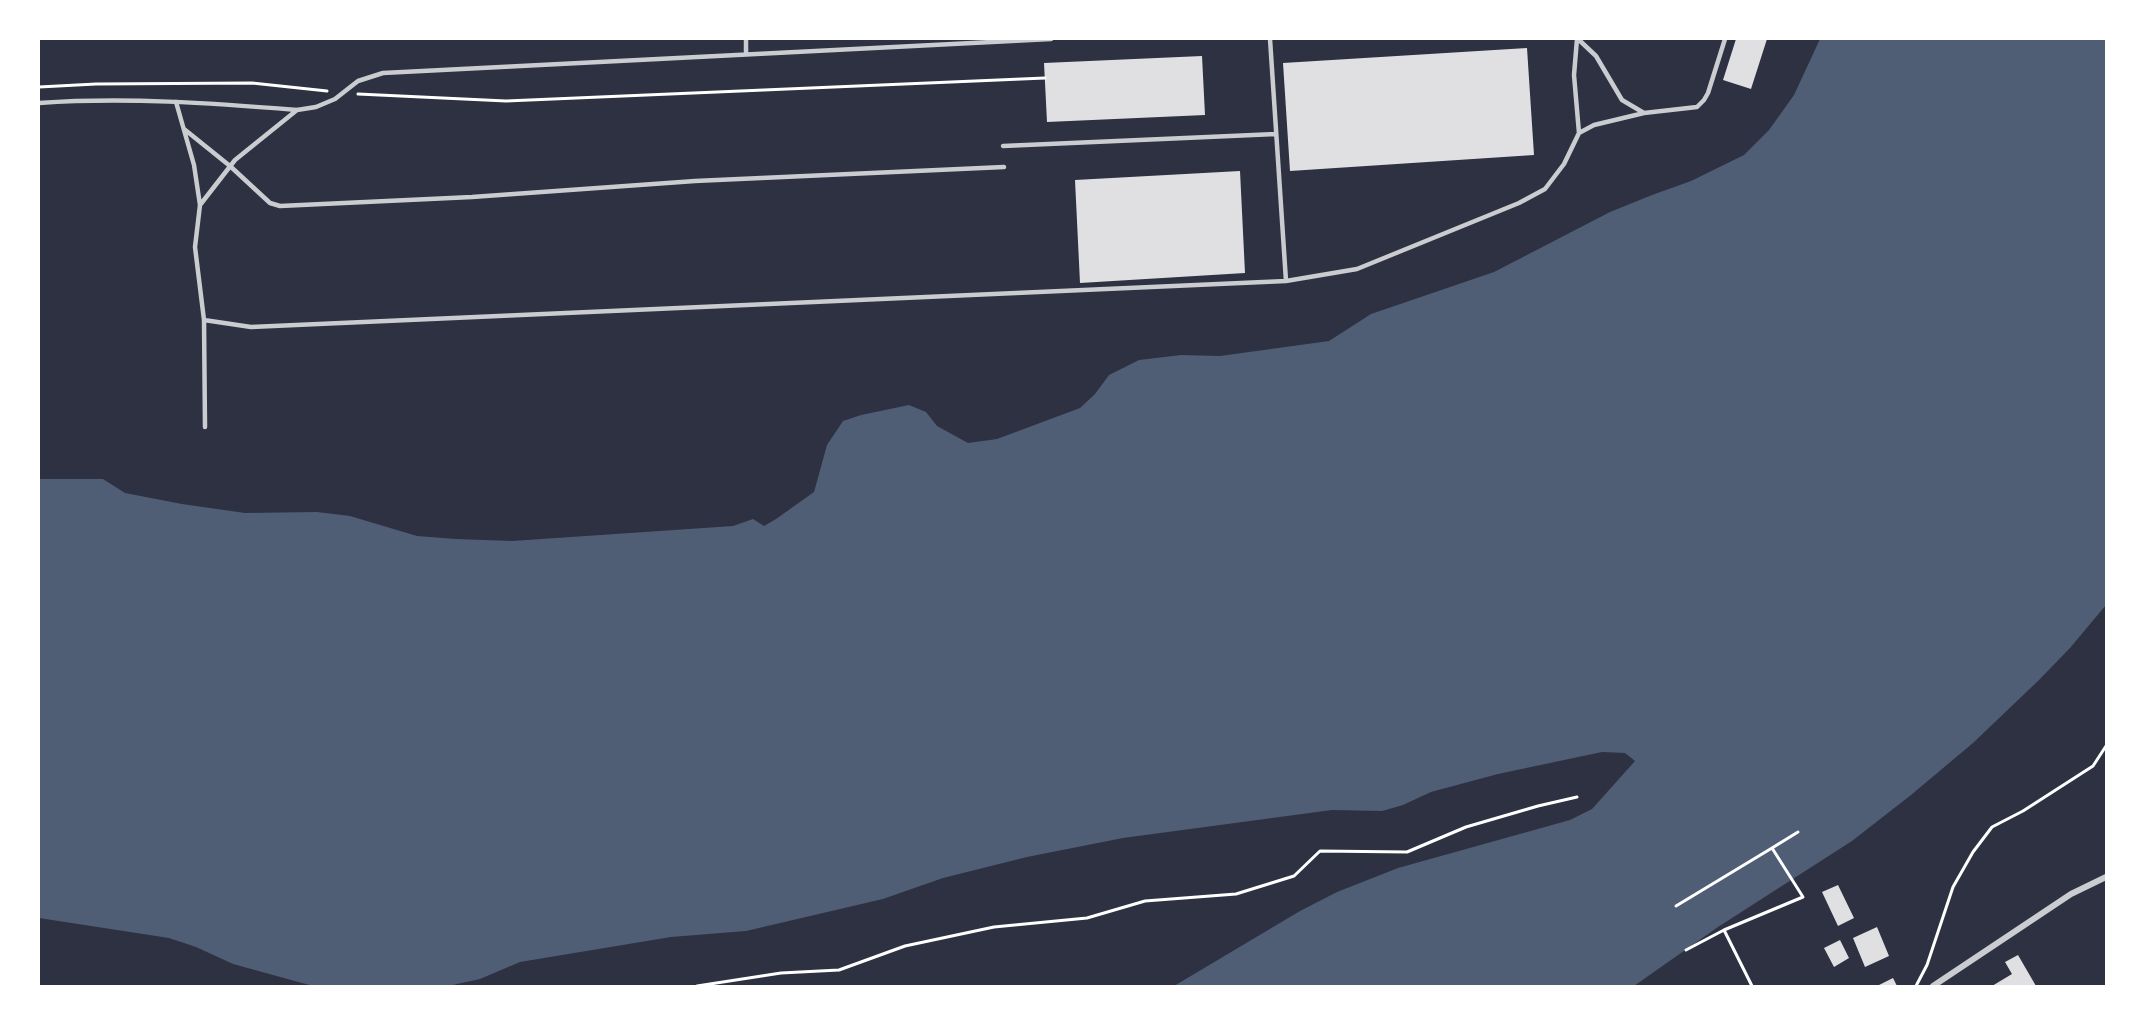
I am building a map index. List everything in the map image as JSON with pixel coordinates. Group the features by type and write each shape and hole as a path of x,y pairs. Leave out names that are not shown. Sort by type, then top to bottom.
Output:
{"street":[{"path":"1933,986 2072,894 2106,876"}],"lane":[{"path":"746,39 746,54"},
{"path":"39,103 87,100 176,102 297,110 316,107 335,99 358,81 383,73 1051,39"},
{"path":"1270,39 1286,281"},
{"path":"1578,39 1596,56 1622,100 1644,113"},
{"path":"204,320 250,327 1286,281 1357,269 1519,203 1545,189 1564,164 1579,133 1574,75 1578,39"},
{"path":"1579,133 1594,125 1644,113 1697,107 1708,93 1725,39"},
{"path":"176,102 194,165 200,205 195,247 204,320 205,427"},
{"path":"200,205 235,160 297,110"},
{"path":"183,128 230,166 270,203 280,206 472,197 695,181 1004,167"},
{"path":"1003,146 1276,134"}],"path":[{"path":"39,87 96,84 252,83 453,100 506,101 1045,78"},
{"path":"1916,986 1927,965 1935,935 1953,887 1973,852 1992,827 2023,811 2093,766 2106,746"},
{"path":"697,986 781,973 839,970 905,946 994,927 1087,918 1145,901 1236,894 1294,876 1320,851 1407,852 1466,828 1538,806 1577,797"},
{"path":"1676,906 1798,832"},
{"path":"1686,950 1724,930 1803,897 1772,848"},
{"path":"1724,930 1752,986"}],"water":[{"path":"1820,39 2106,39 2106,605 2039,680 1973,743 1911,795 1852,841 1718,927 1634,986 1174,986 1300,911 1337,892 1398,868 1570,820 1592,809 1635,761 1625,753 1602,752 1498,774 1431,792 1403,805 1382,811 1332,810 1123,838 1027,857 943,878 883,899 746,931 671,937 520,962 480,979 448,986 313,986 233,964 196,947 169,938 39,918 39,479 103,479 125,493 182,504 245,513 317,512 350,516 417,536 456,539 512,541 733,526 753,519 764,526 814,492 827,445 843,421 909,405 926,412 937,426 968,443 997,439 1080,408 1095,394 1109,375 1139,360 1181,355 1220,356 1329,341 1371,314 1494,272 1610,212 1691,181 1744,155 1769,130 1794,95"}],"building":[{"path":"1736,39 1767,39 1751,89 1723,80"},
{"path":"1527,48 1534,155 1290,171 1283,63"},
{"path":"1202,56 1205,115 1047,122 1044,63"},
{"path":"1240,171 1245,273 1080,283 1075,180"},
{"path":"1838,885 1854,918 1838,926 1822,892"},
{"path":"1877,927 1889,956 1865,967 1853,938"},
{"path":"1840,940 1849,958 1834,967 1824,948"},
{"path":"2018,955 2036,986 1992,986 2012,974 2005,962"},
{"path":"1893,978 1897,986 1877,986"}]}
